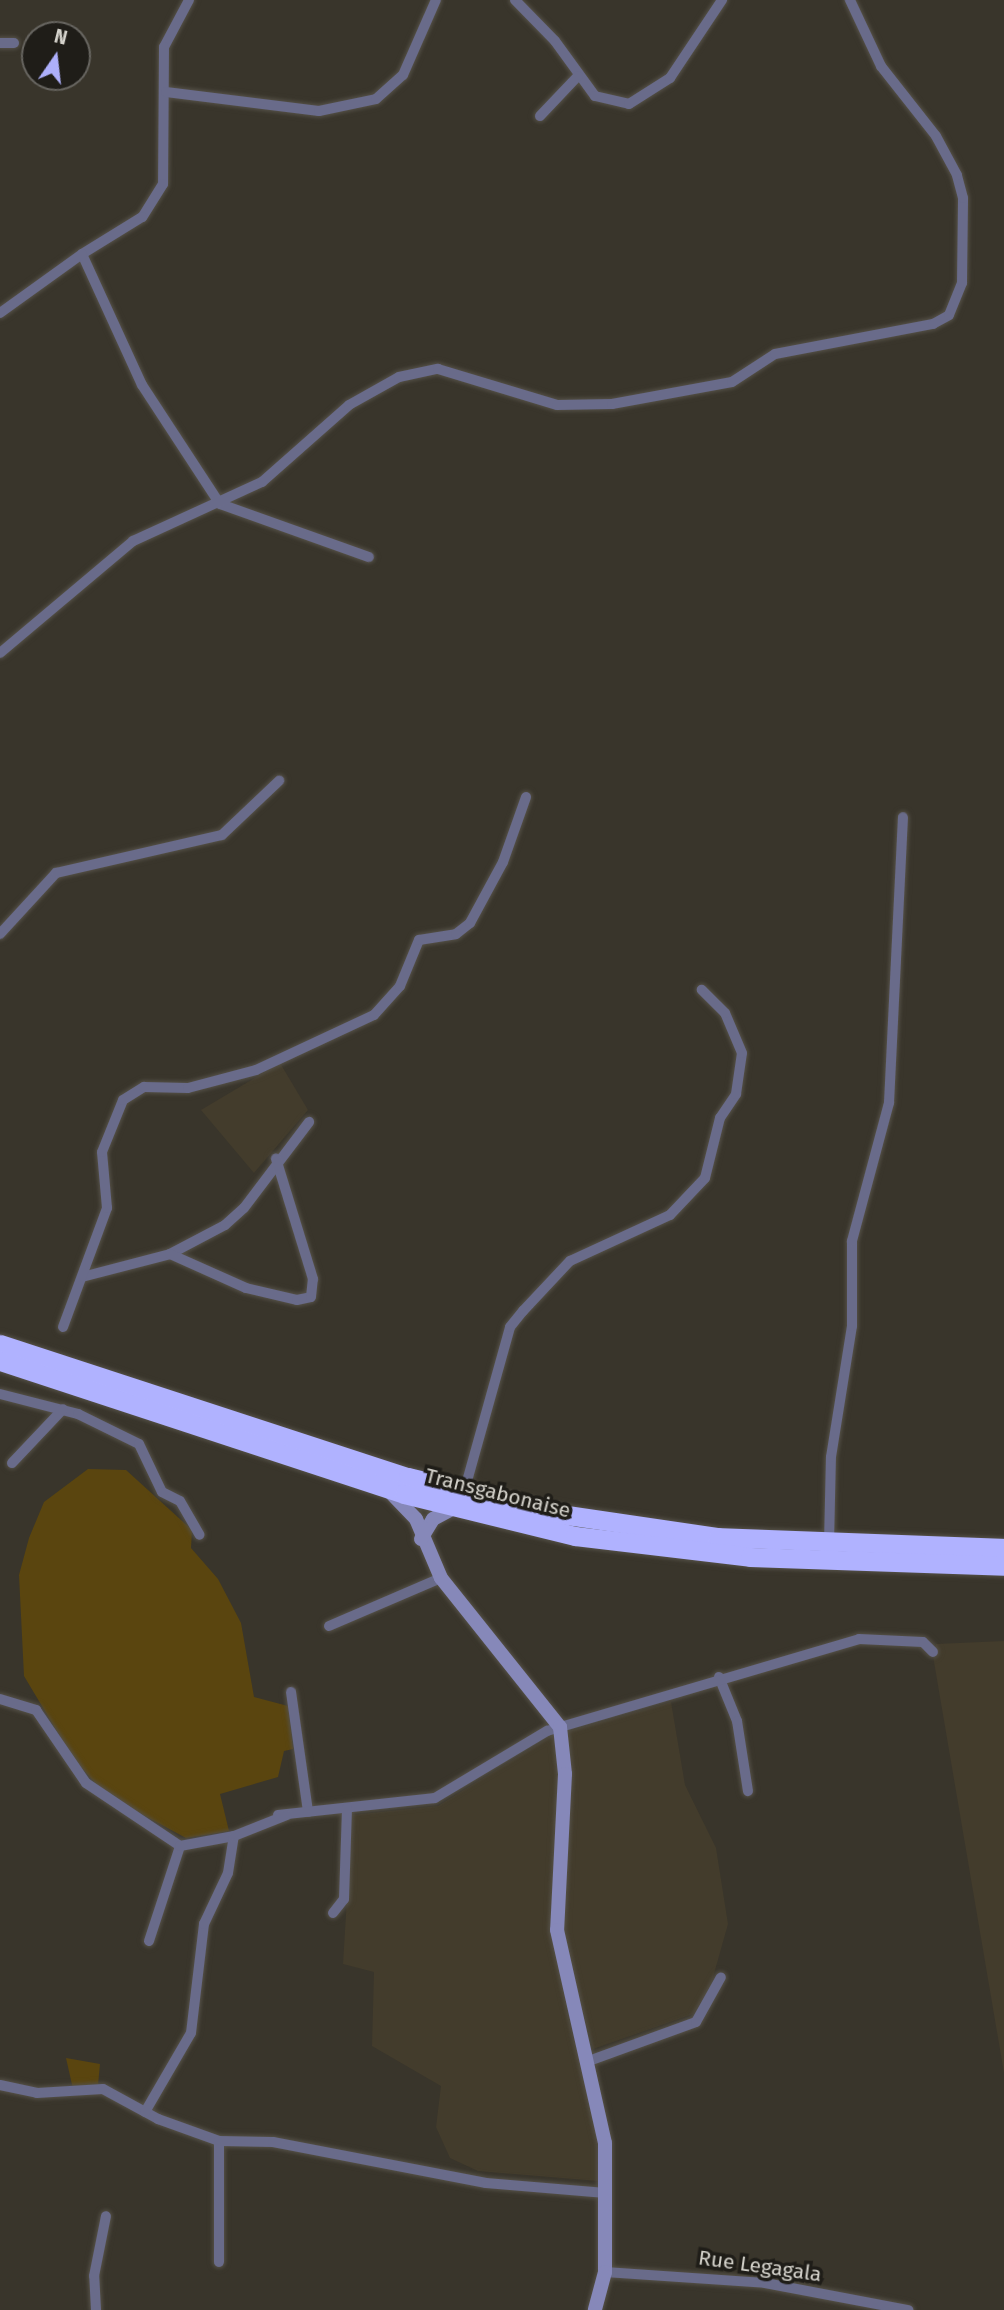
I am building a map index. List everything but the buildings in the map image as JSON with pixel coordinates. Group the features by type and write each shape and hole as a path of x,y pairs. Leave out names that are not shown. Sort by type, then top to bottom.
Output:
{"highway":[{"name":"Transgabonaise","path":"0,1344 575,1536 687,1552 1004,1566"},
{"name":"Transgabonaise","path":"0,1362 379,1485 626,1526 830,1543 1004,1548"}],"street":[{"path":"0,313 82,254 126,230 157,198 168,145 167,35 189,0"},
{"path":"166,92 318,111 376,99 403,75 436,0"},
{"path":"514,0 595,96 610,103 651,95 670,78 722,0"},
{"path":"0,653 141,535 220,503 262,482 367,392 418,371 460,373 556,405 612,404 732,382 783,352 933,324 949,315 962,283 963,198 957,176 936,136 881,66 850,0"},
{"path":"0,43 14,43"},
{"path":"540,116 578,76"},
{"path":"82,254 142,385 220,503 369,557"},
{"path":"0,934 56,873 222,835 279,781"},
{"path":"63,1327 107,1208 102,1152 123,1100 144,1087 188,1088 256,1070 374,1015 400,986 419,940 456,934 470,923 503,862 526,797"},
{"path":"830,1543 831,1457 852,1326 852,1241 889,1103 903,817"},
{"path":"421,1539 428,1523 460,1499 510,1327 570,1261 670,1215 705,1178 720,1118 736,1094 743,1053 725,1013 702,990"},
{"path":"82,1277 170,1254 225,1226 276,1159 309,1122"},
{"path":"170,1254 246,1288 297,1300 311,1297 313,1279 276,1159"},
{"path":"0,1394 63,1409 139,1444 162,1492 180,1501 200,1535"},
{"path":"12,1464 63,1409"},
{"path":"379,1485 410,1509 421,1539 441,1578 560,1727 565,1774 557,1930 602,2121 606,2193 605,2272 596,2310"},
{"path":"329,1626 441,1578"},
{"path":"0,1699 36,1710 86,1783 180,1846 234,1836 283,1815 435,1798 560,1727 719,1677 859,1639 923,1642 933,1652"},
{"path":"719,1677 737,1721 748,1791"},
{"path":"291,1692 308,1812"},
{"path":"333,1913 344,1899 347,1808"},
{"path":"145,2112 191,2033 204,1924 228,1873 234,1836"},
{"path":"149,1941 180,1846"},
{"path":"586,2062 696,2022 721,1977"},
{"path":"0,2085 37,2093 103,2089 145,2112 219,2141 273,2142 486,2183 606,2193"},
{"path":"219,2141 219,2262"},
{"path":"96,2310 95,2267 106,2216"},
{"name":"Rue Legagala","path":"605,2272 765,2283 908,2310"}],"shaded area":[{"path":"280,1063 308,1110 254,1173 201,1110"},
{"path":"88,1469 126,1470 192,1530 191,1548 218,1579 241,1623 254,1697 288,1706 293,1749 284,1751 278,1777 220,1794 229,1831 186,1838 106,1795 73,1758 24,1676 19,1575 29,1538 44,1502"},
{"path":"1004,1641 1004,2073 933,1656 936,1644"},
{"path":"671,1702 685,1785 716,1848 728,1924 710,1988 693,2014 593,2049 583,2011 566,2008 597,2130 598,2181 478,2171 450,2158 436,2127 441,2086 372,2046 374,1972 343,1964 352,1815 438,1806 551,1736"},
{"path":"66,2058 100,2064 98,2085 73,2089"}]}
